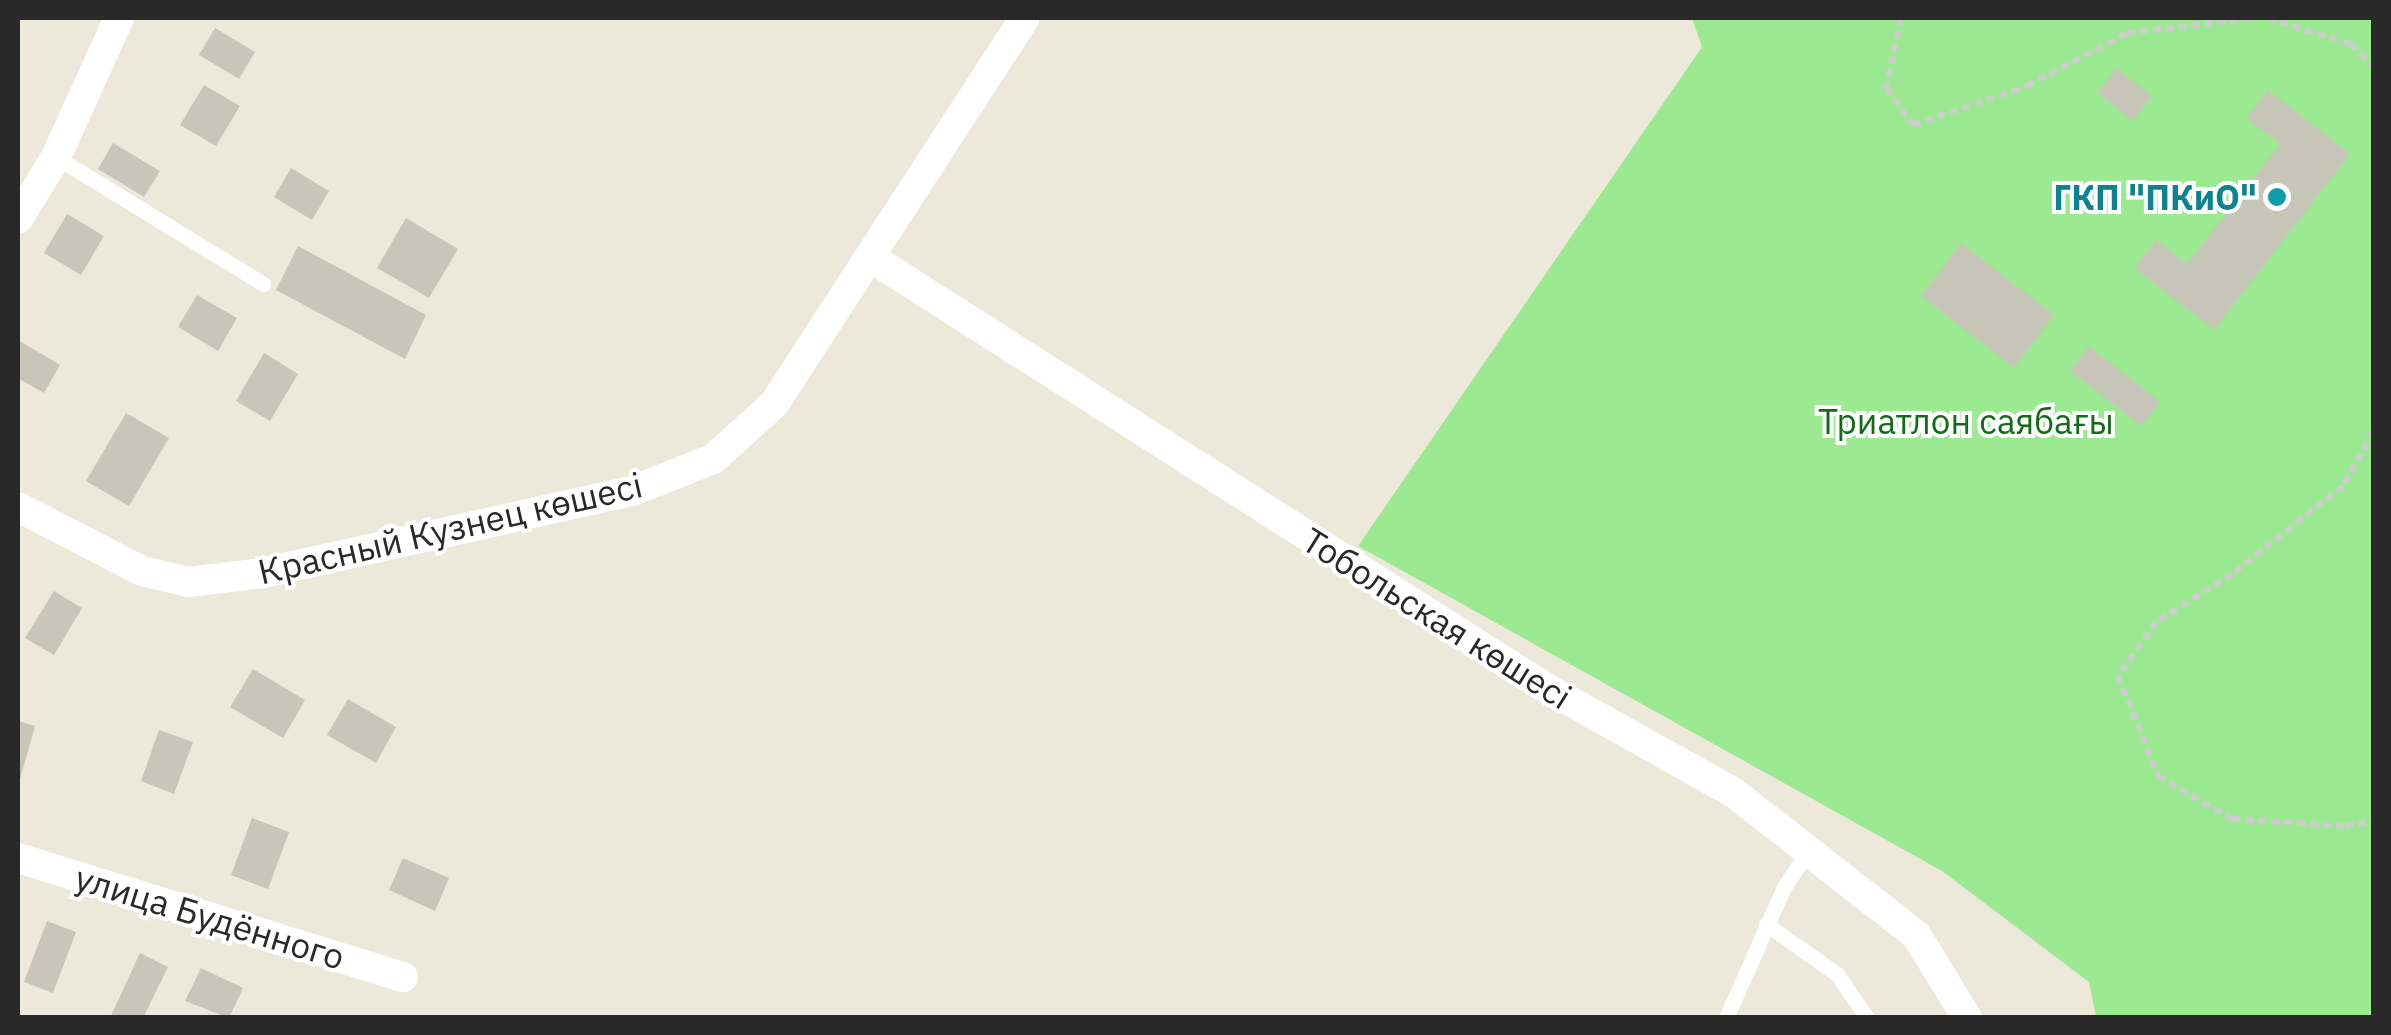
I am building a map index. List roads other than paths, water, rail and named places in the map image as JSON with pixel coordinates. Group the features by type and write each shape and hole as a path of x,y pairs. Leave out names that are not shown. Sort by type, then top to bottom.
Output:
{"street":[{"path":"18,219 56,157 119,18"},
{"name":"Красный Кузнец көшесі","path":"18,507 142,571 188,582 262,573 632,491 713,458 774,404 1025,18"},
{"name":"Тобольская көшесі","path":"870,256 1543,686 1734,792 1811,847 1917,936 1967,1018"},
{"name":"улица Будённого","path":"18,858 403,977"}],"lane":[{"path":"56,157 263,284"},
{"path":"1726,1018 1766,924 1811,847"},
{"path":"1766,924 1837,974 1861,1014"}],"place":[{"name":"ГКП \"ПКиО\"","path":"2277,197"}],"park label":[{"name":"Триатлон саябағы","path":"1966,421"}]}
